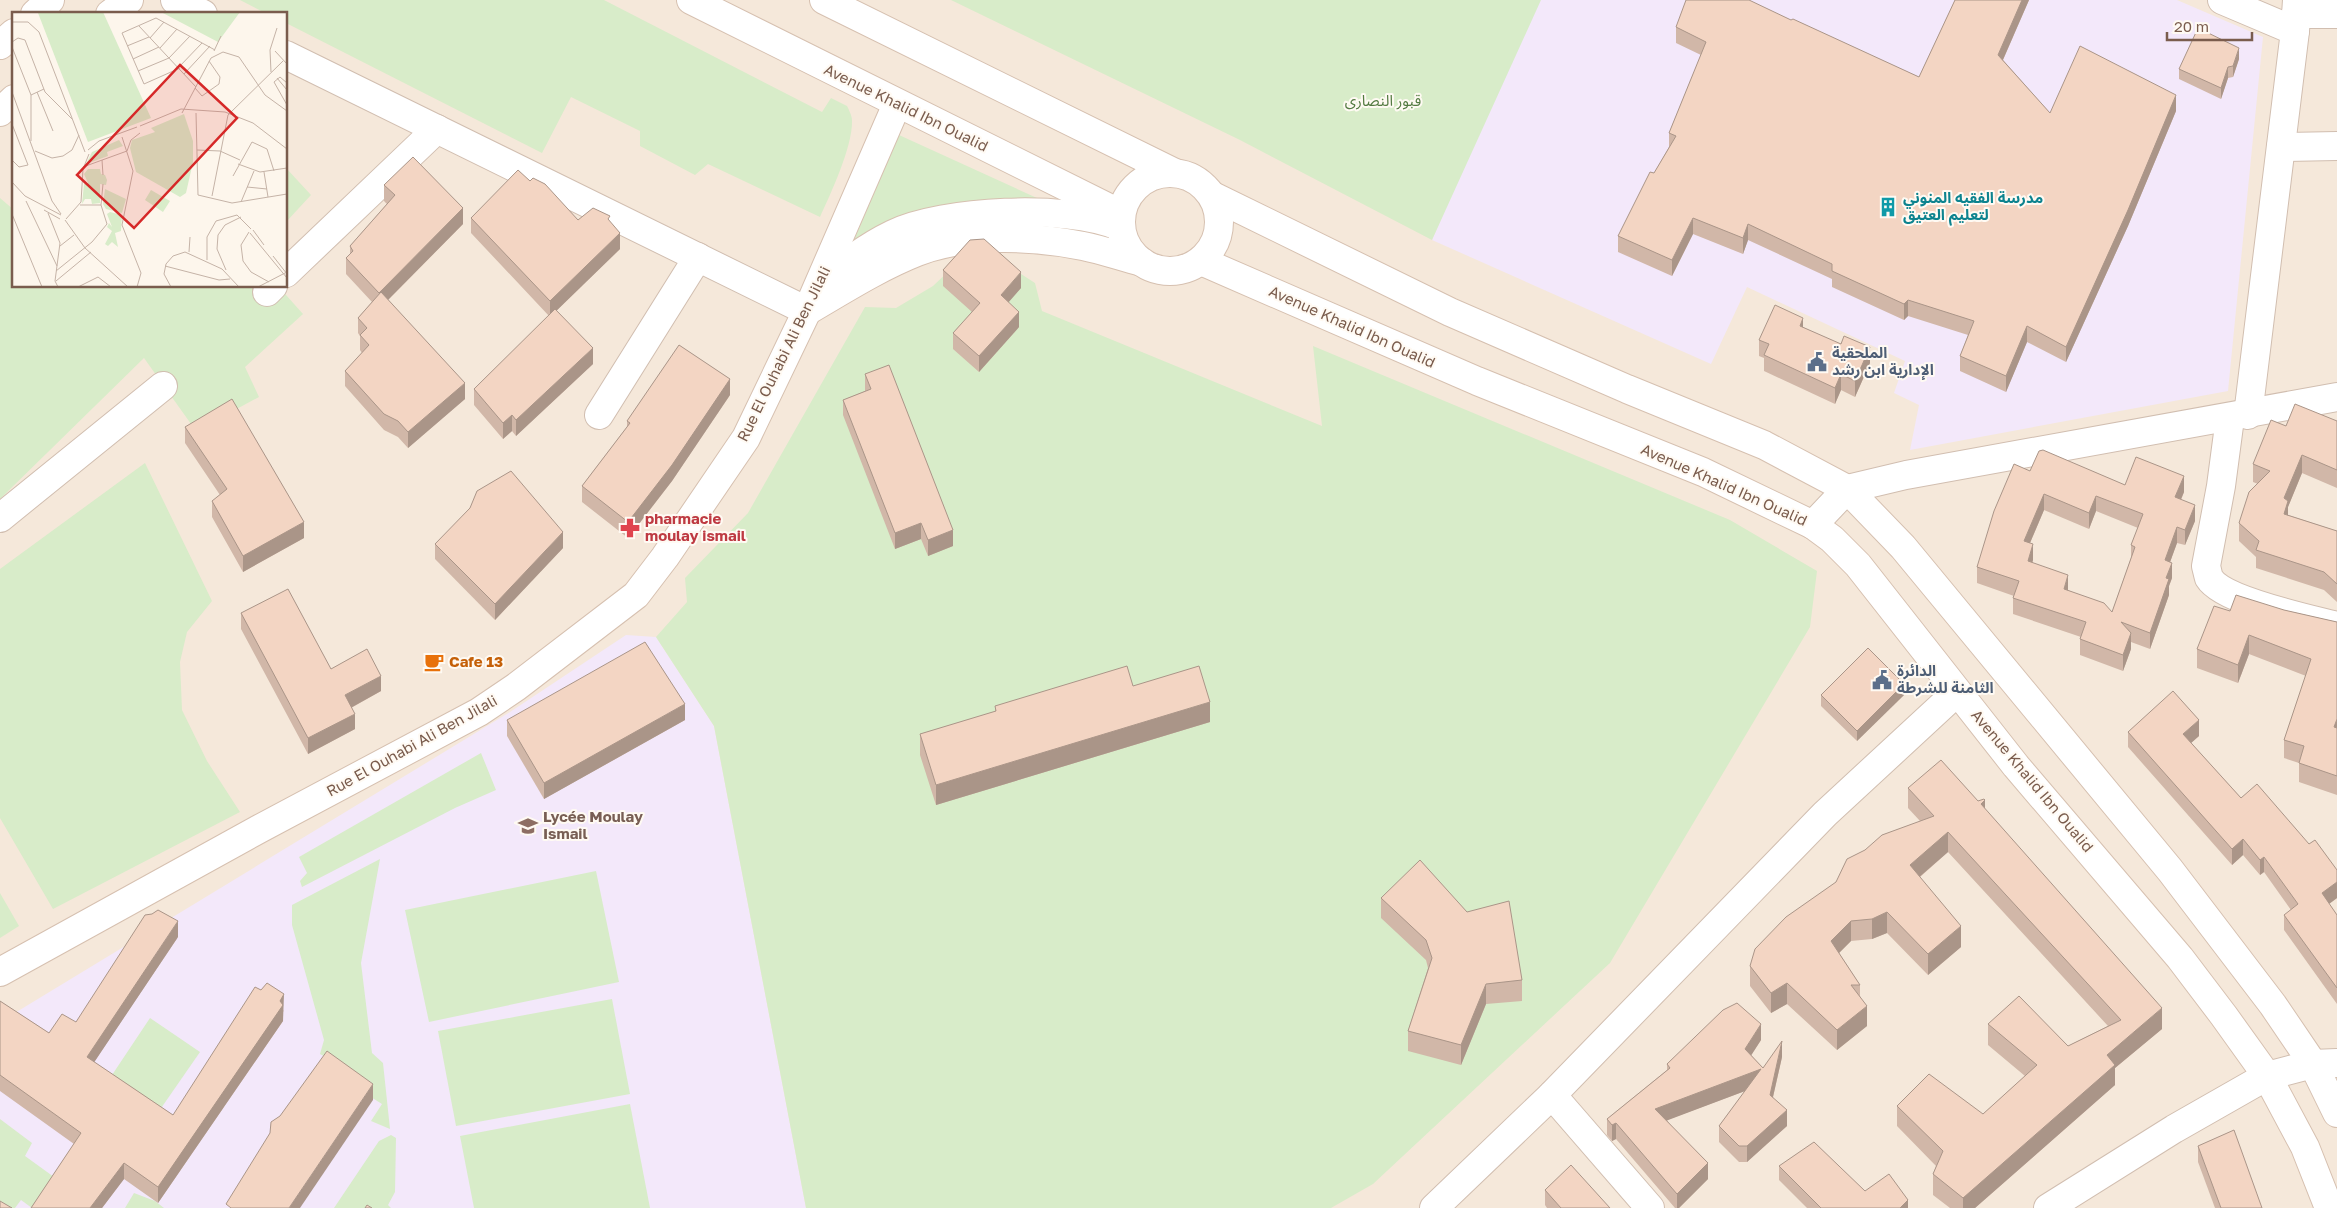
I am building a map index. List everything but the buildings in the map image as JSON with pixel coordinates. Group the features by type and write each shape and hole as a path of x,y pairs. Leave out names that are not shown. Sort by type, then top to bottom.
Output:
{"street":[{"path":"37,12 50,0"},
{"path":"113,12 129,0"},
{"path":"175,0 199,12"},
{"name":"Avenue Khalid Ibn Oualid","path":"691,0 898,104 1121,221"},
{"path":"824,0 1175,173 1190,177 1203,185 1213,196 1450,312 1627,389 1764,445 1847,489 1903,547 2170,870 2273,1005 2325,1064 2337,1113"},
{"path":"2222,0 2296,15 2337,14"},
{"path":"2296,15 2281,147 2239,416 2221,486 2206,566 2209,578 2219,587 2249,601 2337,626"},
{"path":"0,46 12,35"},
{"path":"288,56 807,311 881,269 920,251 976,239 1021,239 1083,246 1142,262"},
{"path":"0,112 12,101"},
{"name":"Rue El Ouhabi Ali Ben Jilali","path":"0,972 261,828 479,712 516,687 636,595 746,438 807,311 898,104"},
{"path":"288,272 437,129"},
{"path":"2281,147 2337,146"},
{"path":"1175,173 1160,174 1146,179 1134,188 1126,200 1121,221 1124,241 1132,253 1142,262 1156,270 1172,272 1187,269 1201,261 1211,251 1217,238 1219,217 1213,196"},
{"path":"818,286 847,262 894,233 944,219 979,215 1055,213 1121,221"},
{"path":"599,415 698,257"},
{"name":"Avenue Khalid Ibn Oualid","path":"1201,261 1477,381 1703,472 1813,524 1832,539 1858,565 2016,766 2180,958 2267,1076 2305,1148 2329,1208"},
{"path":"0,518 163,386"},
{"path":"1813,524 1847,489 1906,475 2337,397"},
{"path":"1434,1208 1552,1095 1825,814 1958,692"},
{"path":"2048,1208 2174,1129 2267,1076 2325,1064"},
{"path":"1552,1095 1650,1208"}],"shaded area":[{"path":"0,0 2337,0 2337,1208 0,1208"},
{"path":"1535,0 2177,0 2263,37 2228,391 1910,450 1919,405 1894,393 1905,361 1747,287 1711,364 1432,240"},
{"name":"Lycée Moulay Ismail","path":"626,635 656,637 714,726 806,1208 0,1208 0,1022 510,712"}],"green space":[{"path":"240,0 604,0 822,112 831,98 847,106 852,120 849,143 820,217 708,164 695,175 640,146 640,131 571,97 542,153 288,24 288,12 263,12"},
{"name":"قبور النصارى","path":"951,0 1541,0 1432,240 1240,140"},
{"path":"899,135 1037,198 983,204 904,217 854,240"},
{"path":"288,170 311,195 288,220"},
{"path":"0,198 12,208 12,288 280,288 303,314 245,367 259,397 196,431 144,358 0,499"},
{"path":"976,245 1035,283 1042,311 1322,426 1313,346 1730,520 1817,571 1810,627 1610,963 1373,1184 1331,1208 806,1208 714,726 656,637 687,602 685,578 748,513 865,307 896,308 933,286"},
{"path":"145,463 212,601 187,632 180,662 182,710 207,761 240,812 53,909 0,818 0,569"},
{"path":"481,753 496,790 455,808 302,887 300,881 307,873 299,857"},
{"path":"380,859 361,963 372,1053 383,1063 390,1129 371,1121 382,1104 366,1094 371,1082 320,1054 324,1040 292,925 292,905"},
{"path":"596,871 619,982 429,1022 405,910"},
{"path":"0,893 19,926 0,938"},
{"path":"612,999 630,1094 456,1126 438,1031"},
{"path":"150,1018 200,1052 157,1114 108,1081"},
{"path":"630,1104 650,1208 474,1208 460,1136"},
{"path":"0,1119 32,1143 25,1156 54,1177 32,1208 21,1200 15,1208 0,1208"},
{"path":"391,1135 396,1138 395,1192 388,1205 391,1208 334,1208 379,1141"},
{"path":"134,1193 155,1201 164,1208 125,1208"}],"place":[{"name":"مدرسة الفقيه المنوني لتعليم العتيق","path":"1888,207"},
{"name":"الملحقية الإدارية ابن رشد","path":"1817,362"},
{"name":"pharmacie moulay ismail","path":"630,528"},
{"name":"Cafe 13","path":"434,662"},
{"name":"الدائرة الثامنة للشرطة","path":"1882,680"},
{"name":"Lycée Moulay Ismail","path":"528,826"}]}
